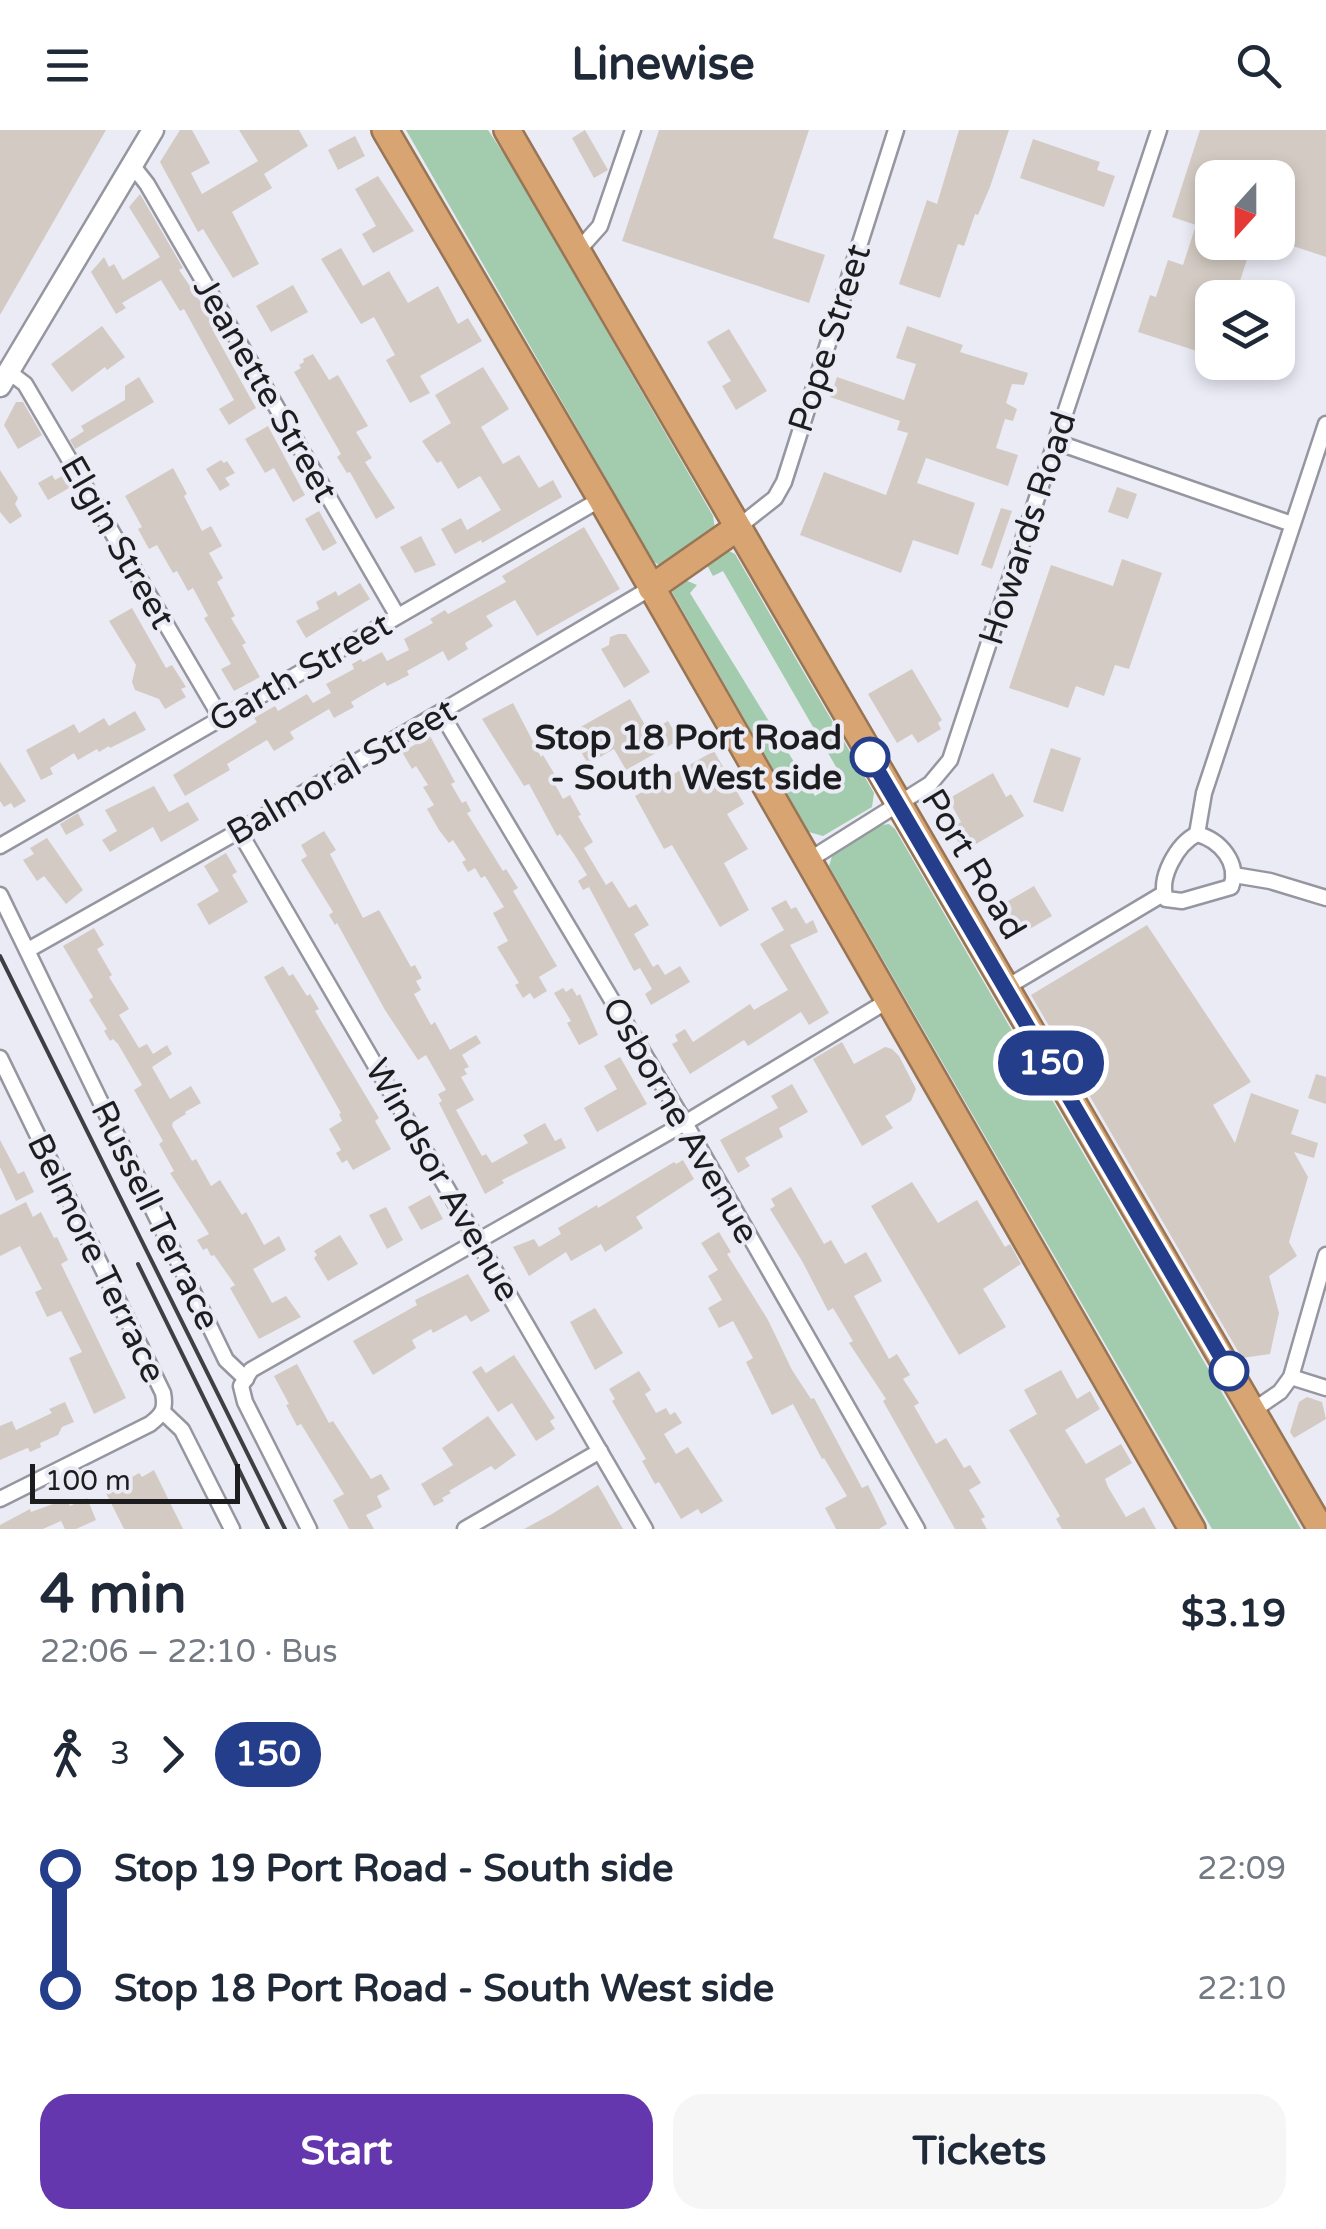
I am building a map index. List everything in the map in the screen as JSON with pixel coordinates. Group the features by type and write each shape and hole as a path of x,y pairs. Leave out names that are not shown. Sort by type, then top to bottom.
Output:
{"highway":[{"path":"386,130 1192,1529"},
{"name":"Port Road","path":"506,130 1321,1529"},
{"path":"651,588 737,528"}],"main road":[{"path":"4,379 154,130"}],"street":[{"path":"576,253 600,226 633,130"},
{"name":"Pope Street","path":"737,528 775,498 784,482 896,130"},
{"name":"Howards Road","path":"809,860 930,784 950,760 1159,130"},
{"name":"Jeanette Street","path":"132,165 147,184 397,615"},
{"name":"Elgin Street","path":"4,379 25,384 221,718"},
{"path":"1164,894 1167,870 1185,842 1197,834 1204,793 1326,424"},
{"path":"1056,442 1292,524"},
{"name":"Garth Street","path":"0,846 601,499"},
{"name":"Balmoral Street","path":"28,950 239,831 651,588"},
{"name":"Osborne Avenue","path":"442,713 685,1123 917,1529"},
{"name":"Windsor Avenue","path":"239,831 645,1529"},
{"path":"1164,894 1172,901 1231,887 1232,862 1216,842 1197,834"},
{"path":"1234,875 1326,898"},
{"path":"1007,986 1164,894"},
{"name":"Russell Terrace","path":"0,896 226,1360 246,1379 241,1386 245,1402 309,1529"},
{"path":"246,1379 251,1370 685,1123 889,1000"},
{"name":"Belmore Terrace","path":"0,1058 163,1393 164,1408 182,1430 232,1529"},
{"path":"1252,1411 1280,1392 1291,1377 1326,1255"},
{"path":"1291,1377 1326,1388"},
{"path":"0,1498 150,1424 164,1408"},
{"path":"465,1529 600,1451"}],"green space":[{"path":"406,130 488,130 513,168 713,516 715,529 663,567 654,562"},
{"path":"727,550 735,554 874,793 872,807 823,836 809,832 672,592 683,579 697,585 690,593 815,796 843,779 723,571 713,576 707,565"},
{"path":"889,824 1301,1529 1212,1529 829,866 833,853"}],"building":[{"path":"0,130 106,130 0,315"},
{"path":"180,130 192,130 210,163 191,173 202,194 258,161 239,130 299,130 308,146 264,174 272,188 232,212 259,264 233,278 203,229 198,232 160,162"},
{"path":"585,130 608,170 594,178 572,138"},
{"path":"659,130 809,130 773,238 825,255 809,303 622,241"},
{"path":"959,130 1009,130 990,187 964,246 958,244 940,298 899,284 927,200 937,204"},
{"path":"1200,130 1326,130 1326,257 1295,247 1295,160 1195,160 1195,225 1172,217"},
{"path":"355,136 365,156 338,170 328,150"},
{"path":"1033,139 1100,162 1097,170 1115,176 1104,207 1020,178"},
{"path":"378,176 414,231 373,253 362,234 376,226 355,189"},
{"path":"140,194 183,268 179,270 217,326 212,329 256,408 229,425 219,409 234,400 184,309 180,311 161,280 122,303 126,308 116,314 91,272 104,257 109,267 114,264 123,280 160,257 129,207"},
{"path":"1195,228 1195,260 1247,260 1240,280 1195,280 1195,350 1138,332 1150,295 1156,297 1168,260 1183,265"},
{"path":"341,248 363,286 389,271 408,303 438,286 458,324 468,318 482,341 420,376 430,393 410,403 386,360 395,355 374,317 361,324 321,259"},
{"path":"293,285 308,312 271,332 256,306"},
{"path":"102,326 125,357 72,392 51,364"},
{"path":"907,326 963,345 960,352 1028,373 1024,385 1012,384 1006,403 1017,409 1013,421 1005,419 996,448 1018,455 1008,486 926,458 917,483 975,503 958,555 913,540 901,573 800,535 824,472 886,495 908,433 897,430 900,421 830,397 837,377 904,400 916,364 896,358"},
{"path":"729,329 767,391 736,410 722,386 731,381 707,342"},
{"path":"313,354 329,380 338,375 368,426 356,432 372,458 365,462 395,508 376,519 350,472 337,457 341,454 294,372 301,368 303,359"},
{"path":"483,367 509,409 481,427 503,464 519,455 539,488 553,480 562,497 455,554 441,529 461,518 467,530 501,510 480,476 458,489 441,461 437,463 422,441 451,423 435,395"},
{"path":"139,377 154,402 75,449 70,440 84,431 81,426 125,400 125,386"},
{"path":"16,402 23,402 42,435 18,449 4,425"},
{"path":"268,426 305,495 293,502 274,468 265,473 245,439"},
{"path":"221,460 227,461 235,473 225,478 230,485 220,491 206,469"},
{"path":"173,468 202,531 211,526 222,546 209,553 223,578 217,582 246,643 242,645 260,677 234,691 221,669 231,664 204,618 208,616 193,588 188,591 157,545 149,549 125,496"},
{"path":"0,470 18,498 15,504 22,516 10,524 0,512"},
{"path":"52,475 55,480 64,475 71,487 48,500 38,483"},
{"path":"1117,487 1137,494 1128,519 1108,512"},
{"path":"1001,508 1012,511 992,569 981,565"},
{"path":"319,511 337,543 323,551 305,519"},
{"path":"584,527 620,589 537,636 515,600 486,616 493,626 465,643 468,649 448,661 443,651 407,671 409,675 387,686 385,682 351,702 354,707 334,718 329,709 290,732 294,739 274,751 267,740 227,764 230,770 185,796 173,775 257,722 254,718 275,706 278,711 307,694 313,703 331,693 326,684 354,669 352,664 361,659 363,662 382,652 387,661 409,650 404,639 433,623 430,619 445,610 448,614 506,582 502,576"},
{"path":"421,536 436,565 415,573 400,547"},
{"path":"1122,559 1162,573 1129,669 1115,665 1104,696 1076,686 1068,708 1009,688 1051,565 1113,586"},
{"path":"360,583 370,599 306,638 296,621 319,609 316,602 336,591 338,596"},
{"path":"132,608 166,668 172,665 186,687 181,689 186,697 165,709 159,699 135,690 132,682 136,665 109,621"},
{"path":"626,634 650,672 624,688 601,649 609,645 610,637"},
{"path":"912,669 942,720 938,723 941,729 918,743 912,734 897,743 868,694"},
{"path":"630,699 649,732 668,721 679,740 626,770 614,749 588,764 570,733"},
{"path":"513,703 541,757 555,775 551,777 563,799 570,795 581,815 578,816 593,842 584,848 606,885 612,881 629,908 636,904 649,925 634,934 653,967 658,964 665,975 680,966 690,982 651,1005 645,994 652,989 640,968 634,971 589,887 583,890 578,881 587,875 560,834 557,836 529,784 524,786 482,719"},
{"path":"135,711 146,730 78,760 74,753 50,768 53,774 41,780 26,750 74,724 79,733 104,718 109,726"},
{"path":"430,736 455,782 451,784 471,811 467,813 518,888 513,891 557,966 539,977 547,991 534,999 530,993 523,998 515,985 519,983 497,947 508,941 493,913 504,907 485,876 481,878 475,868 468,872 462,862 466,860 453,840 449,843 439,830 427,809 434,805 423,787 428,785 402,752"},
{"path":"1051,748 1081,758 1063,812 1033,802"},
{"path":"714,751 744,804 727,814 748,849 724,863 749,910 720,927 672,845 664,849 635,796"},
{"path":"0,762 26,801 14,808 11,803 4,807 0,801"},
{"path":"993,773 1006,797 1011,794 1024,816 964,851 950,828 961,822 948,799"},
{"path":"154,786 169,812 188,802 199,820 161,842 153,827 110,852 102,840 117,831 105,810"},
{"path":"78,813 84,825 66,835 60,824"},
{"path":"324,831 336,850 330,854 363,918 379,910 411,967 415,965 422,978 416,981 421,990 414,994 431,1025 435,1022 450,1050 476,1035 481,1043 462,1055 469,1067 461,1077 474,1100 456,1110 482,1156 486,1154 492,1163 528,1143 523,1135 545,1123 555,1141 561,1138 566,1148 502,1180 504,1183 485,1194 439,1103 442,1101 438,1094 446,1090 426,1055 418,1060 385,1010 301,860 307,856 301,845"},
{"path":"47,838 83,890 66,904 44,876 37,881 23,860 34,854 30,848"},
{"path":"226,853 237,872 232,875 248,902 209,925 197,904 219,891 204,866"},
{"path":"1034,886 1052,916 1021,934 1003,904"},
{"path":"786,900 791,909 796,907 806,924 813,920 818,932 790,945 829,1013 809,1025 801,1012 748,1046 744,1040 690,1074 672,1044 678,1041 675,1035 685,1029 693,1042 750,1004 754,1010 788,990 760,944 784,930 771,908"},
{"path":"1147,925 1251,1082 1213,1105 1235,1143 1251,1093 1299,1110 1291,1134 1318,1143 1314,1158 1294,1152 1308,1177 1289,1242 1297,1256 1269,1276 1279,1313 1270,1354 1242,1358 1031,995"},
{"path":"94,928 104,945 97,949 112,975 109,977 129,1009 119,1015 139,1048 147,1044 153,1054 167,1045 172,1054 152,1067 170,1099 191,1086 201,1103 172,1126 192,1161 196,1159 211,1186 220,1180 242,1215 246,1212 264,1245 279,1236 286,1250 253,1269 272,1303 286,1296 301,1317 259,1339 230,1288 235,1285 214,1255 207,1248 203,1250 197,1240 209,1234 170,1173 174,1171 159,1144 163,1141 134,1090 142,1085 118,1044 110,1041 104,1031 107,1029 89,1000 93,997 63,946"},
{"path":"283,966 319,1009 315,1011 379,1118 375,1121 391,1149 353,1170 336,1153 341,1150 329,1129 342,1121 341,1113 264,977"},
{"path":"563,988 580,994 598,1035 579,1045 567,1023 571,1021 554,993"},
{"path":"842,1042 854,1064 885,1047 892,1049 916,1089 911,1101 885,1116 893,1128 862,1146 813,1059"},
{"path":"620,1057 647,1104 597,1132 584,1108 617,1089 604,1066"},
{"path":"1316,1074 1326,1077 1326,1104 1308,1098"},
{"path":"792,1084 808,1112 779,1128 783,1137 745,1158 750,1166 738,1173 720,1140 778,1108 771,1096"},
{"path":"0,1140 18,1174 24,1171 34,1192 16,1201 0,1167"},
{"path":"683,1160 694,1179 636,1217 643,1228 605,1252 601,1244 571,1261 566,1252 529,1276 513,1247 534,1239 539,1247 561,1234 558,1228"},
{"path":"912,1182 938,1223 977,1200 1005,1247 1010,1244 1021,1264 983,1289 1006,1327 959,1355 871,1206"},
{"path":"791,1187 824,1244 831,1240 845,1264 866,1252 882,1281 854,1296 889,1359 897,1354 910,1375 903,1379 919,1403 914,1406 936,1444 946,1438 964,1468 970,1465 981,1483 969,1490 985,1517 981,1519 987,1529 955,1529 883,1401 886,1399 849,1343 853,1341 833,1308 828,1311 770,1209 775,1206 771,1199"},
{"path":"430,1195 443,1219 421,1230 408,1207"},
{"path":"26,1202 33,1217 41,1212 54,1238 57,1237 68,1260 61,1264 126,1398 94,1414 69,1358 82,1352 61,1311 47,1317 35,1292 42,1289 20,1246 0,1256 0,1215"},
{"path":"386,1207 403,1240 387,1249 369,1215"},
{"path":"719,1232 731,1252 727,1254 768,1320 792,1370 814,1398 862,1488 868,1485 887,1524 879,1529 836,1529 825,1508 847,1496 793,1404 772,1415 746,1362 753,1358 733,1321 719,1328 708,1308 722,1300 708,1276 718,1270 701,1243"},
{"path":"340,1235 358,1264 328,1281 314,1251"},
{"path":"468,1274 490,1311 471,1322 466,1315 433,1333 431,1329 412,1340 416,1348 373,1375 353,1341 417,1305 415,1300"},
{"path":"595,1308 623,1353 595,1370 570,1322"},
{"path":"514,1355 555,1418 550,1421 555,1429 536,1441 512,1403 498,1412 472,1372 481,1366 486,1373"},
{"path":"297,1364 329,1423 333,1421 371,1479 381,1474 390,1489 377,1496 382,1507 366,1515 374,1529 349,1529 333,1500 344,1494 286,1405 289,1404 274,1376"},
{"path":"1061,1370 1077,1399 1090,1391 1100,1409 1065,1430 1086,1464 1121,1444 1132,1463 1105,1479 1108,1487 1126,1517 1144,1507 1156,1529 1062,1529 1056,1519 1060,1516 1009,1430 1037,1414 1024,1390"},
{"path":"639,1371 651,1390 645,1394 656,1413 666,1408 670,1415 675,1412 682,1423 664,1434 676,1454 688,1447 723,1501 701,1514 698,1509 681,1519 659,1482 655,1484 642,1461 646,1459 612,1401 615,1399 609,1389"},
{"path":"1307,1397 1322,1402 1326,1419 1294,1438 1290,1432 1299,1402"},
{"path":"65,1402 74,1422 40,1443 41,1447 0,1460 0,1426 12,1421 16,1430 52,1413 49,1409"},
{"path":"488,1416 516,1455 495,1470 491,1466 449,1491 442,1498 444,1501 434,1506 421,1484 453,1465 442,1448"},
{"path":"154,1470 183,1529 124,1529 106,1493 139,1473 142,1477"},
{"path":"598,1485 623,1529 524,1529 552,1514"},
{"path":"87,1498 96,1520 76,1529 65,1529 61,1521 43,1529 0,1529 0,1525 30,1509 31,1512 67,1499 70,1506"}],"railway":[{"path":"0,956 285,1529"},
{"path":"138,1264 268,1529"}],"bus line":[{"name":"150","path":"870,757 1229,1371"}],"place":[{"name":"Stop 18 Port Road - South West side","path":"870,757"}]}
